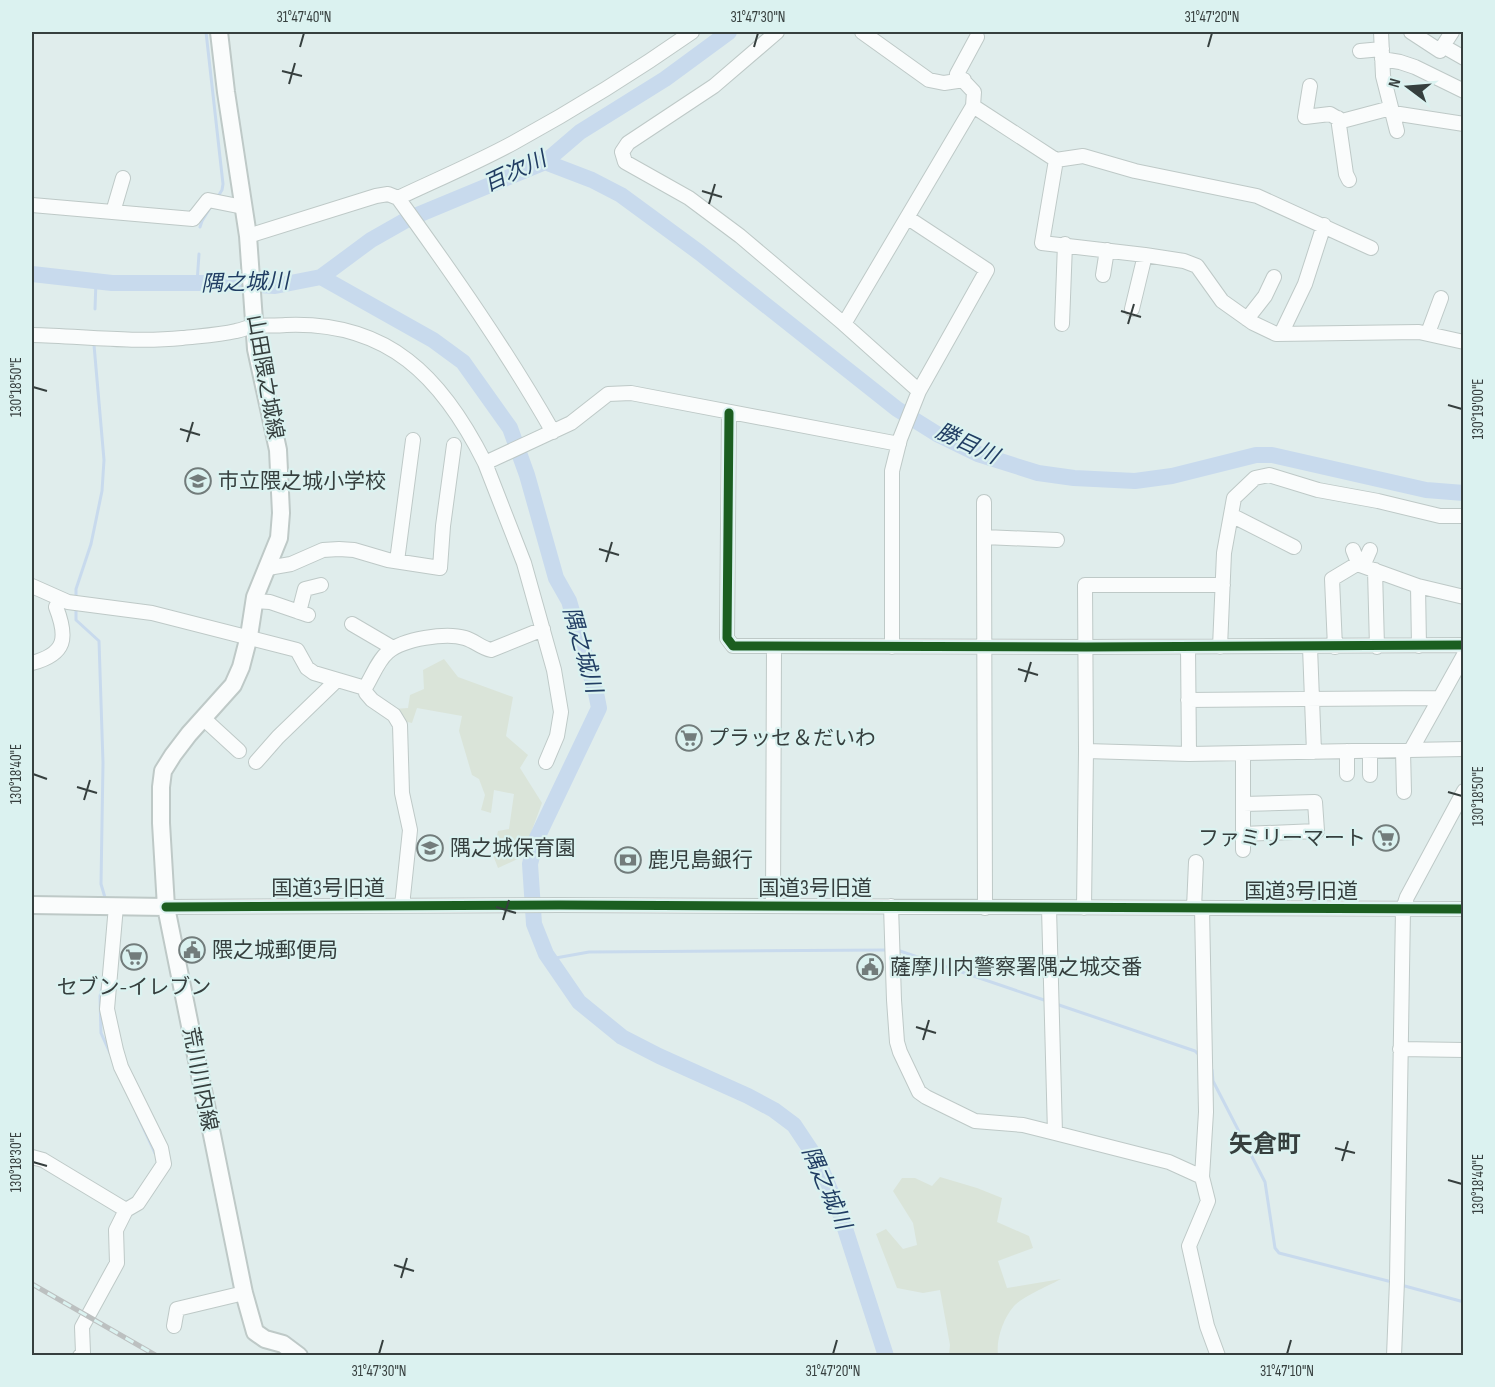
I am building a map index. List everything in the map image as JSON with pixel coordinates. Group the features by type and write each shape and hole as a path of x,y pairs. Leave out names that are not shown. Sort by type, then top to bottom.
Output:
{"main road":[{"name":"山田隈之城線","path":"166,907 161,787 163,771 203,718 225,697 233,685 241,667 249,636 254,601 279,538 278,450 259,370 248,242 219,32"},
{"path":"32,905 166,907"},
{"name":"荒川川内線","path":"166,907 244,1293 255,1332 264,1339 283,1344 299,1356"}],"street":[{"path":"399,200 552,122 692,32"},
{"path":"777,32 714,86 628,143 622,152 625,162 689,198 740,236 844,324 918,394"},
{"path":"862,32 929,80 944,83 964,80"},
{"path":"1381,32 1383,76 1397,131"},
{"path":"1411,32 1440,51 1452,32"},
{"path":"844,324 974,106 974,92 957,74 977,37"},
{"path":"1443,46 1464,58"},
{"path":"1360,51 1382,54 1415,67 1464,92"},
{"path":"1310,86 1305,117 1330,114 1342,121 1392,111 1464,123"},
{"path":"974,106 1056,160 1083,156 1135,171 1257,196 1371,248"},
{"path":"1338,118 1335,141 1349,180"},
{"path":"1056,160 1041,243 1145,255 1184,261 1197,266 1222,301 1247,319 1276,334 1419,332 1464,342"},
{"path":"113,212 123,178"},
{"path":"248,242 376,196 388,194 399,200 532,394 553,432"},
{"path":"32,205 193,219 208,200 243,207"},
{"path":"892,647 892,471 899,442 918,394 987,270 908,218"},
{"path":"1281,334 1305,284 1324,225"},
{"path":"1062,324 1065,244"},
{"path":"1103,275 1107,250"},
{"path":"1132,309 1145,255"},
{"path":"1247,319 1265,296 1274,277"},
{"path":"1428,333 1441,298"},
{"path":"32,335 163,339 235,331 254,324 328,326 357,333 386,346 425,374 446,398 487,463 524,562 554,670 561,712 557,736 546,762"},
{"path":"487,463 571,423 608,394 619,392 899,442"},
{"path":"729,413 727,638 733,646 1377,647 1464,645"},
{"path":"397,561 413,440"},
{"path":"268,568 291,564 323,550 339,549 440,568 454,445"},
{"path":"1220,647 1224,553 1234,498 1255,478 1269,475 1318,490 1440,516 1464,516"},
{"path":"984,502 985,908"},
{"path":"1231,515 1294,547"},
{"path":"984,537 1058,540"},
{"path":"1353,550 1366,567"},
{"path":"1370,550 1366,567 1377,647"},
{"path":"1335,647 1332,571 1357,564 1418,586 1464,597"},
{"path":"254,601 270,602 304,614 305,589 321,585"},
{"path":"1084,908 1085,585 1223,585"},
{"path":"32,586 70,601 152,613 297,650 307,668 314,674 365,688"},
{"path":"1418,586 1419,646"},
{"path":"32,663 44,660 56,653 64,638 56,607 70,601"},
{"path":"352,624 367,626 393,648"},
{"path":"402,906 411,830 402,793 400,724 394,714 372,700 365,688 386,653 402,643 450,637 465,638 483,649 491,650 543,629"},
{"path":"773,906 774,646"},
{"path":"1188,647 1189,754"},
{"path":"1310,647 1314,752"},
{"path":"1404,792 1407,751 1464,655"},
{"path":"256,762 278,736 337,680"},
{"path":"1188,700 1438,698"},
{"path":"203,718 239,751"},
{"path":"1086,751 1189,754 1464,749"},
{"path":"1347,751 1347,774"},
{"path":"1370,751 1370,776"},
{"path":"1243,753 1243,850"},
{"path":"1394,1356 1403,909 1407,897 1464,790"},
{"path":"1243,804 1315,802 1317,831 1243,834"},
{"path":"1196,862 1206,1112 1202,1177 1208,1201 1189,1246 1207,1326 1218,1356"},
{"name":"国道3号旧道","path":"166,907 559,905 1464,909"},
{"path":"80,1356 82,1327 117,1263 116,1230 126,1210 138,1203 164,1164 161,1148 121,1067 116,1050 108,1009 110,906"},
{"path":"891,906 897,1042 919,1092 975,1121 1023,1125 1055,1132 1168,1162 1202,1177"},
{"path":"1049,908 1055,1132"},
{"path":"1400,1050 1464,1050"},
{"path":"32,1157 43,1160 126,1210"},
{"path":"174,1326 177,1310 244,1293"}],"shaded area":[{"path":"444,659 458,677 513,697 506,736 528,755 520,768 542,803 522,857 498,868 493,855 498,831 509,829 514,794 494,790 491,813 481,810 485,795 479,779 472,775 459,731 462,716 417,708 412,723 403,721 394,709 408,708 410,695 424,689 423,670"},
{"path":"940,1177 1002,1198 997,1222 1029,1236 1033,1248 998,1261 1007,1288 1061,1279 1029,1295 1014,1306 1001,1329 998,1355 949,1355 950,1345 940,1290 923,1293 897,1288 876,1234 886,1229 903,1249 917,1245 913,1223 893,1191 902,1178 915,1178 932,1186"}],"waterway":[{"path":"206,32 223,184 217,198"},
{"name":"百次川","path":"321,277 371,240 408,219 545,162 580,132 665,79 729,32"},
{"name":"勝目川","path":"545,162 592,180 621,195 700,253 897,409 937,434 978,454 1038,473 1074,478 1135,481 1172,476 1256,455 1272,455 1426,490 1464,493"},
{"path":"200,227 210,208"},
{"path":"197,283 199,254"},
{"name":"隅之城川","path":"32,274 112,283 221,283 275,286 321,277 433,340 463,362 510,428 527,475 556,578 569,601 599,708 536,840 530,864 534,924 546,954 579,1002 622,1037 748,1096 774,1110 794,1125 818,1161 841,1216 886,1356"},
{"path":"95,309 96,281"},
{"path":"76,600 76,589 91,544 102,491 104,460 94,345"},
{"path":"76,607 76,620 99,641 103,763 101,884 106,901"},
{"path":"550,959 589,952 887,950"},
{"path":"897,950 1047,1001"},
{"path":"103,984 100,996 101,1033 110,1053"},
{"path":"1056,1004 1195,1051 1199,1055"},
{"path":"1212,1070 1213,1081 1265,1182 1275,1248 1279,1253 1392,1282"},
{"path":"137,1114 155,1153"},
{"path":"1401,1285 1464,1302"}],"railway":[{"path":"32,1284 157,1356"}],"cycle path":[{"path":"729,413 727,638 733,646 1464,645"},
{"path":"166,907 559,905 1464,909"}],"place":[{"name":"市立隈之城小学校","path":"198,481"},
{"name":"プラッセ＆だいわ","path":"689,738"},
{"name":"ファミリーマート","path":"1386,838"},
{"name":"隅之城保育園","path":"430,848"},
{"name":"鹿児島銀行","path":"628,860"},
{"name":"隈之城郵便局","path":"192,950"},
{"name":"セブン-イレブン","path":"134,957"},
{"name":"薩摩川内警察署隅之城交番","path":"870,967"}],"district":[{"name":"矢倉町","path":"1265,1144"}]}
